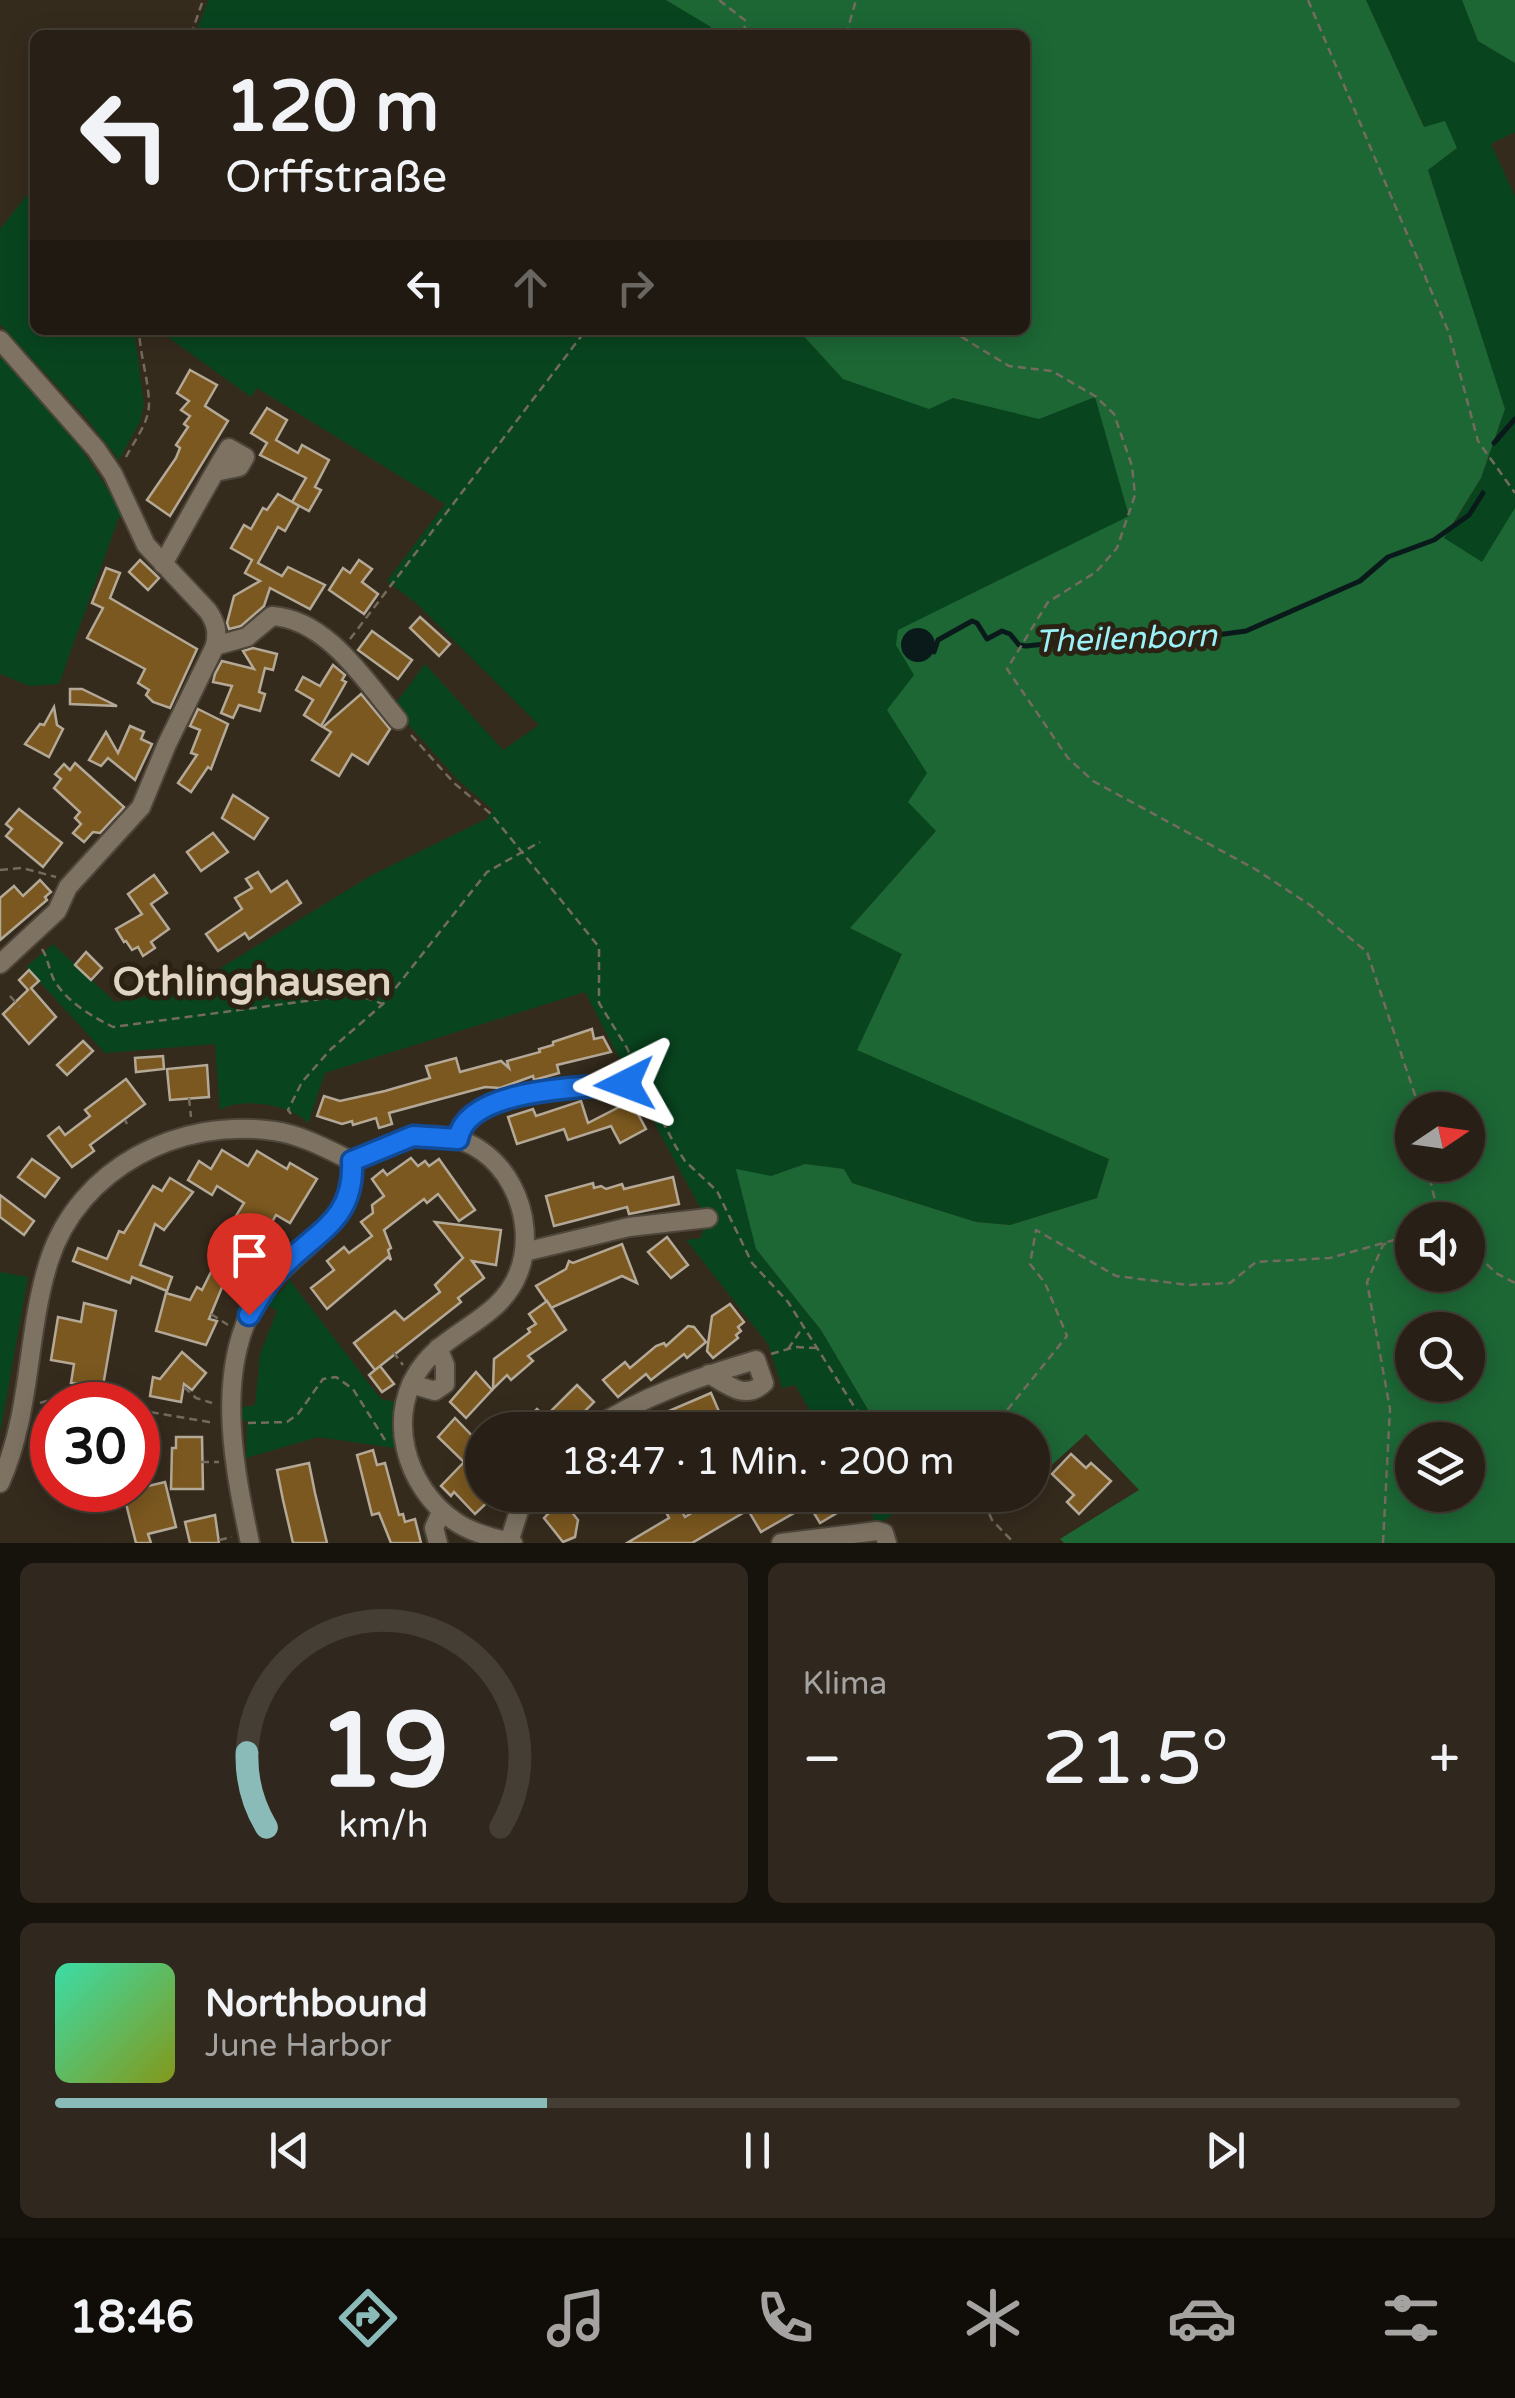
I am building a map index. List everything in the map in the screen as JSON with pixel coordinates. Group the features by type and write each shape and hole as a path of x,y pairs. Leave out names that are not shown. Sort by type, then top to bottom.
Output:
{"street":[{"path":"0,340 96,449 146,545 215,622 215,646 141,807 68,887 57,911 0,964"},
{"path":"163,564 215,472"},
{"path":"215,646 247,638 266,618 278,616 319,635 341,652 398,720"},
{"path":"458,1139 463,1122 476,1112 550,1089 612,1080"},
{"path":"0,1484 24,1400 51,1256 77,1208 117,1168 175,1138 218,1128 288,1134 352,1161 413,1136 458,1139 499,1166 516,1192 526,1233 517,1277 500,1303 438,1348 411,1384 403,1422 405,1446 418,1484 459,1525 511,1542 519,1512"},
{"path":"250,1543 236,1473 239,1423 235,1366 249,1315 274,1275 324,1233 339,1215 348,1198 352,1161"},
{"path":"524,1252 630,1227 708,1218"},
{"path":"411,1384 438,1390 445,1384 446,1371 438,1348"},
{"path":"625,1412 663,1391 709,1374"},
{"path":"438,1543 434,1528 442,1512"},
{"path":"781,1543 877,1531 884,1533 887,1543"}],"path":[{"path":"193,30 203,0"},
{"path":"719,0 746,21 745,30"},
{"path":"847,30 856,0"},
{"path":"1308,0 1449,333 1478,442 1515,493"},
{"path":"112,474 146,420 149,404 140,335"},
{"path":"341,652 582,335"},
{"path":"958,335 1009,366 1052,371 1096,396 1114,414 1132,466 1135,495 1117,548 1096,572 1048,602 1007,669 1068,758 1092,781 1255,869 1310,905 1367,952 1414,1092"},
{"path":"398,720 454,782 491,814 598,947 599,1003 628,1048 667,1133 685,1161 717,1191 752,1262 788,1302 857,1412"},
{"path":"288,1110 302,1082 324,1056 383,1004 492,867 540,842"},
{"path":"0,870 22,868 60,877 68,887"},
{"path":"31,937 44,951 54,979 67,996 86,1013 113,1027 342,996 358,995 383,1004"},
{"path":"10,996 20,1007"},
{"path":"189,1098 191,1117"},
{"path":"1005,1412 1067,1336 1045,1282 1030,1264 1036,1230 1116,1276 1189,1285 1230,1284 1256,1262 1330,1258 1395,1239"},
{"path":"1383,1543 1390,1409 1367,1282 1383,1245 1395,1239"},
{"path":"1485,1262 1515,1283"},
{"path":"211,1314 229,1325"},
{"path":"788,1349 804,1326"},
{"path":"771,1354 818,1348"},
{"path":"393,1352 400,1362"},
{"path":"160,1413 239,1423 286,1422 298,1414 323,1380 336,1378 352,1389 382,1438 391,1445 405,1446"},
{"path":"184,1387 204,1402"},
{"path":"24,1400 30,1401"},
{"path":"988,1512 1014,1543"}],"green space":[{"path":"208,0 666,0 712,27 712,30 197,30"},
{"path":"666,0 1366,0 1424,127 1445,121 1457,148 1428,170 1505,409 1481,478 1444,538 1482,562 1515,508 1515,1543 1064,1543 1060,1539 1139,1490 1086,1434 1050,1467 1050,1412 869,1412 821,1330 756,1249 736,1169 771,1176 805,1164 844,1169 852,1183 976,1222 1010,1225 1097,1198 1109,1159 857,1050 902,954 850,928 936,831 908,802 927,773 887,710 914,675 896,645 898,630 1129,516 1095,397 1039,419 953,398 929,409 843,379 803,335 1030,335 1030,30 711,30"},
{"path":"1366,0 1462,0 1478,41 1515,63 1515,132 1491,144 1515,196 1515,1170 1485,1114 1485,1092 1453,1092 889,711 928,773 936,831 850,928 902,953 858,1050 1109,1159 1097,1198 1010,1225 976,1222 852,1183 844,1169 805,1164 771,1176 756,1249 821,1330 869,1412 811,1412 795,1385 782,1388 768,1344 686,1240 701,1238 703,1230 711,1226 710,1211 702,1211 638,1093 625,1093 625,1078 615,1074 613,1066 623,1065 585,992 325,1073 308,1123 290,1111 253,1103 220,1110 215,1044 105,1053 26,967 53,944 115,1002 185,990 372,875 488,818 493,810 457,779 393,707 425,664 503,750 539,725 416,603 387,581 445,504 257,388 251,397 165,335 803,335 843,379 1039,418 1095,396 1129,516 1430,555 1481,478 1505,409 1428,170 1457,148 1425,128"},
{"path":"1462,0 1515,0 1515,63 1478,41"},
{"path":"30,191 30,335 135,335 144,404 140,422 119,460 0,324 0,229"},
{"path":"0,352 82,450 122,516 59,684 30,686 0,674"},
{"path":"0,1272 28,1277 0,1433"},
{"path":"288,1278 381,1399 396,1402 394,1448 318,1437 246,1458 247,1421 242,1420 240,1408 255,1405 260,1354 277,1311 264,1303 274,1293 278,1295"},
{"path":"870,1512 894,1512 890,1517 877,1524"}],"shaded area":[{"path":"918,628 930,633 935,645 930,657 918,662 906,657 901,645 906,633"}],"building":[{"path":"190,370 217,385 205,406 228,421 170,516 147,500 176,458 180,448 176,445 188,427 184,424 190,416 181,410 189,401 177,393"},
{"path":"267,408 287,420 276,440 298,453 302,445 329,460 315,487 321,490 309,511 292,502 306,478 260,455 267,443 251,433"},
{"path":"278,494 299,506 285,531 278,527 258,563 282,576 288,567 325,585 310,609 270,588 264,606 241,626 229,629 234,596 260,581 245,573 252,560 231,548 244,525 251,529 263,508 267,510"},
{"path":"140,560 159,578 148,590 129,572"},
{"path":"359,560 372,569 362,582 378,594 364,614 329,590 343,568 350,573"},
{"path":"106,568 120,573 110,598 197,649 170,708 153,702 146,695 149,690 138,683 145,669 87,638 103,608 92,603"},
{"path":"420,617 450,644 439,656 410,628"},
{"path":"372,631 412,660 398,679 358,650"},
{"path":"253,648 277,654 273,670 265,668 259,692 265,694 260,711 239,705 233,718 221,713 232,686 213,682 215,674 222,661 254,669 243,651"},
{"path":"333,665 345,675 342,680 346,682 321,726 304,715 313,700 296,690 303,677 320,686"},
{"path":"70,689 82,689 117,706 70,704"},
{"path":"361,694 390,729 368,764 352,754 339,776 312,760 331,732 323,727"},
{"path":"54,707 57,725 63,729 49,757 25,744 40,724 44,725"},
{"path":"198,709 228,724 211,769 208,767 191,792 178,783 197,755 191,753 200,730 190,726"},
{"path":"130,726 144,732 141,739 152,744 135,780 108,758 101,766 89,760 106,732 118,753"},
{"path":"75,763 124,807 100,833 93,832 84,842 73,833 81,824 75,818 80,812 54,788 61,779 55,774 64,764 70,770"},
{"path":"233,795 268,818 254,839 222,818"},
{"path":"19,809 62,843 43,867 6,836 12,829 6,824"},
{"path":"213,833 228,852 201,871 187,852"},
{"path":"258,872 271,892 287,881 301,903 249,939 245,933 218,951 206,934 242,909 235,898 252,888 246,879"},
{"path":"154,875 167,893 151,904 169,929 151,942 155,948 143,956 138,947 132,950 124,942 116,929 142,914 128,894"},
{"path":"40,880 51,892 45,897 47,900 0,940 0,898 14,886 23,896"},
{"path":"86,952 102,968 91,980 75,965"},
{"path":"29,970 39,981 31,988 56,1017 29,1044 3,1014 28,990 19,980"},
{"path":"592,1029 594,1039 603,1037 611,1052 557,1065 559,1073 534,1080 533,1076 500,1088 485,1087 389,1113 392,1124 379,1128 376,1118 353,1125 352,1121 342,1124 317,1116 324,1096 340,1101 385,1091 430,1078 426,1066 456,1058 460,1072 501,1061 509,1068 507,1061 540,1052 553,1042"},
{"path":"83,1041 93,1051 67,1075 57,1065"},
{"path":"163,1056 164,1069 136,1072 135,1058"},
{"path":"207,1065 209,1097 170,1100 167,1069"},
{"path":"126,1079 145,1104 90,1145 94,1151 72,1167 48,1136 59,1127 65,1135 90,1116 85,1110"},
{"path":"581,1101 588,1123 631,1101 646,1129 620,1143 611,1126 568,1140 564,1129 517,1144 508,1117 533,1109 536,1116"},
{"path":"222,1150 248,1166 257,1151 287,1169 290,1163 317,1179 290,1223 276,1215 247,1267 240,1274 230,1268 209,1319 217,1321 206,1345 156,1331 166,1293 190,1300 197,1287 202,1290 217,1260 214,1258 218,1245 244,1203 217,1186 212,1195 188,1180 199,1161 211,1169"},
{"path":"411,1158 418,1166 425,1161 429,1166 439,1159 475,1210 459,1221 438,1194 427,1203 424,1199 384,1230 391,1260 388,1257 327,1309 311,1288 334,1270 327,1261 344,1247 349,1253 372,1236 361,1222 373,1213 372,1205 384,1196 372,1179 383,1170 387,1175"},
{"path":"32,1159 59,1178 45,1197 18,1177"},
{"path":"673,1177 679,1204 629,1214 627,1207 554,1226 546,1196 593,1183 594,1188 622,1184 624,1189"},
{"path":"170,1178 193,1192 164,1230 155,1224 140,1265 172,1277 167,1291 132,1277 130,1283 73,1261 78,1248 107,1259 119,1231 124,1233 153,1186 162,1191"},
{"path":"0,1195 34,1221 24,1235 0,1217"},
{"path":"435,1222 501,1230 496,1265 472,1261 484,1278 458,1298 461,1302 380,1366 394,1384 382,1392 369,1375 375,1370 354,1343 395,1311 404,1320 440,1292 435,1285 463,1258"},
{"path":"667,1237 688,1265 671,1278 648,1252"},
{"path":"622,1244 637,1283 622,1276 551,1308 536,1286 566,1269 569,1261 573,1263"},
{"path":"547,1301 566,1330 528,1356 533,1361 511,1380 507,1375 493,1389 494,1359 530,1332 528,1329 536,1324 529,1314"},
{"path":"84,1303 116,1311 104,1382 71,1382 74,1364 51,1360 58,1317 81,1322"},
{"path":"730,1304 744,1322 738,1327 738,1338 713,1358 707,1351 712,1316"},
{"path":"688,1326 694,1327 706,1342 687,1358 684,1354 651,1380 646,1374 618,1397 603,1380 625,1362 630,1368 656,1346 666,1346"},
{"path":"182,1352 206,1373 192,1390 184,1384 181,1402 160,1398 160,1382 152,1382 153,1377 160,1379"},
{"path":"476,1372 492,1390 472,1412 465,1412 465,1417 450,1402"},
{"path":"577,1385 594,1402 584,1412 550,1412"},
{"path":"711,1393 719,1412 667,1412"},
{"path":"455,1418 465,1428 465,1504 441,1486 464,1462 438,1437"},
{"path":"176,1437 202,1437 203,1489 171,1489"},
{"path":"373,1450 377,1465 385,1463 399,1515 403,1514 405,1522 415,1519 421,1543 391,1543 379,1513 372,1515 357,1455"},
{"path":"1071,1454 1086,1468 1091,1463 1111,1481 1079,1514 1067,1502 1074,1495 1052,1474"},
{"path":"309,1463 327,1543 293,1543 283,1500 277,1470"},
{"path":"165,1482 176,1527 148,1534 151,1543 136,1543 128,1512 160,1512 160,1483"},
{"path":"572,1512 578,1520 575,1537 563,1542 544,1518 548,1514"},
{"path":"670,1512 682,1512 685,1517 693,1512 745,1512 692,1543 627,1543 669,1518"},
{"path":"749,1512 794,1513 761,1532"},
{"path":"813,1512 839,1512 820,1523"},
{"path":"215,1515 219,1543 190,1543 185,1522"}],"waterway":[{"name":"Theilenborn","path":"1494,443 1515,419"},
{"name":"Theilenborn","path":"934,652 938,640 972,621 987,639 1002,631 1026,646 1123,636 1158,643 1246,631 1360,581 1388,557 1434,540 1469,515 1483,493"}],"district":[{"name":"Othlinghausen","path":"252,981"}],"route":[{"path":"249,1315 274,1275 324,1233 339,1215 348,1198 352,1161 413,1136 458,1139 463,1122 476,1112 514,1098 550,1089 625,1084"}]}
